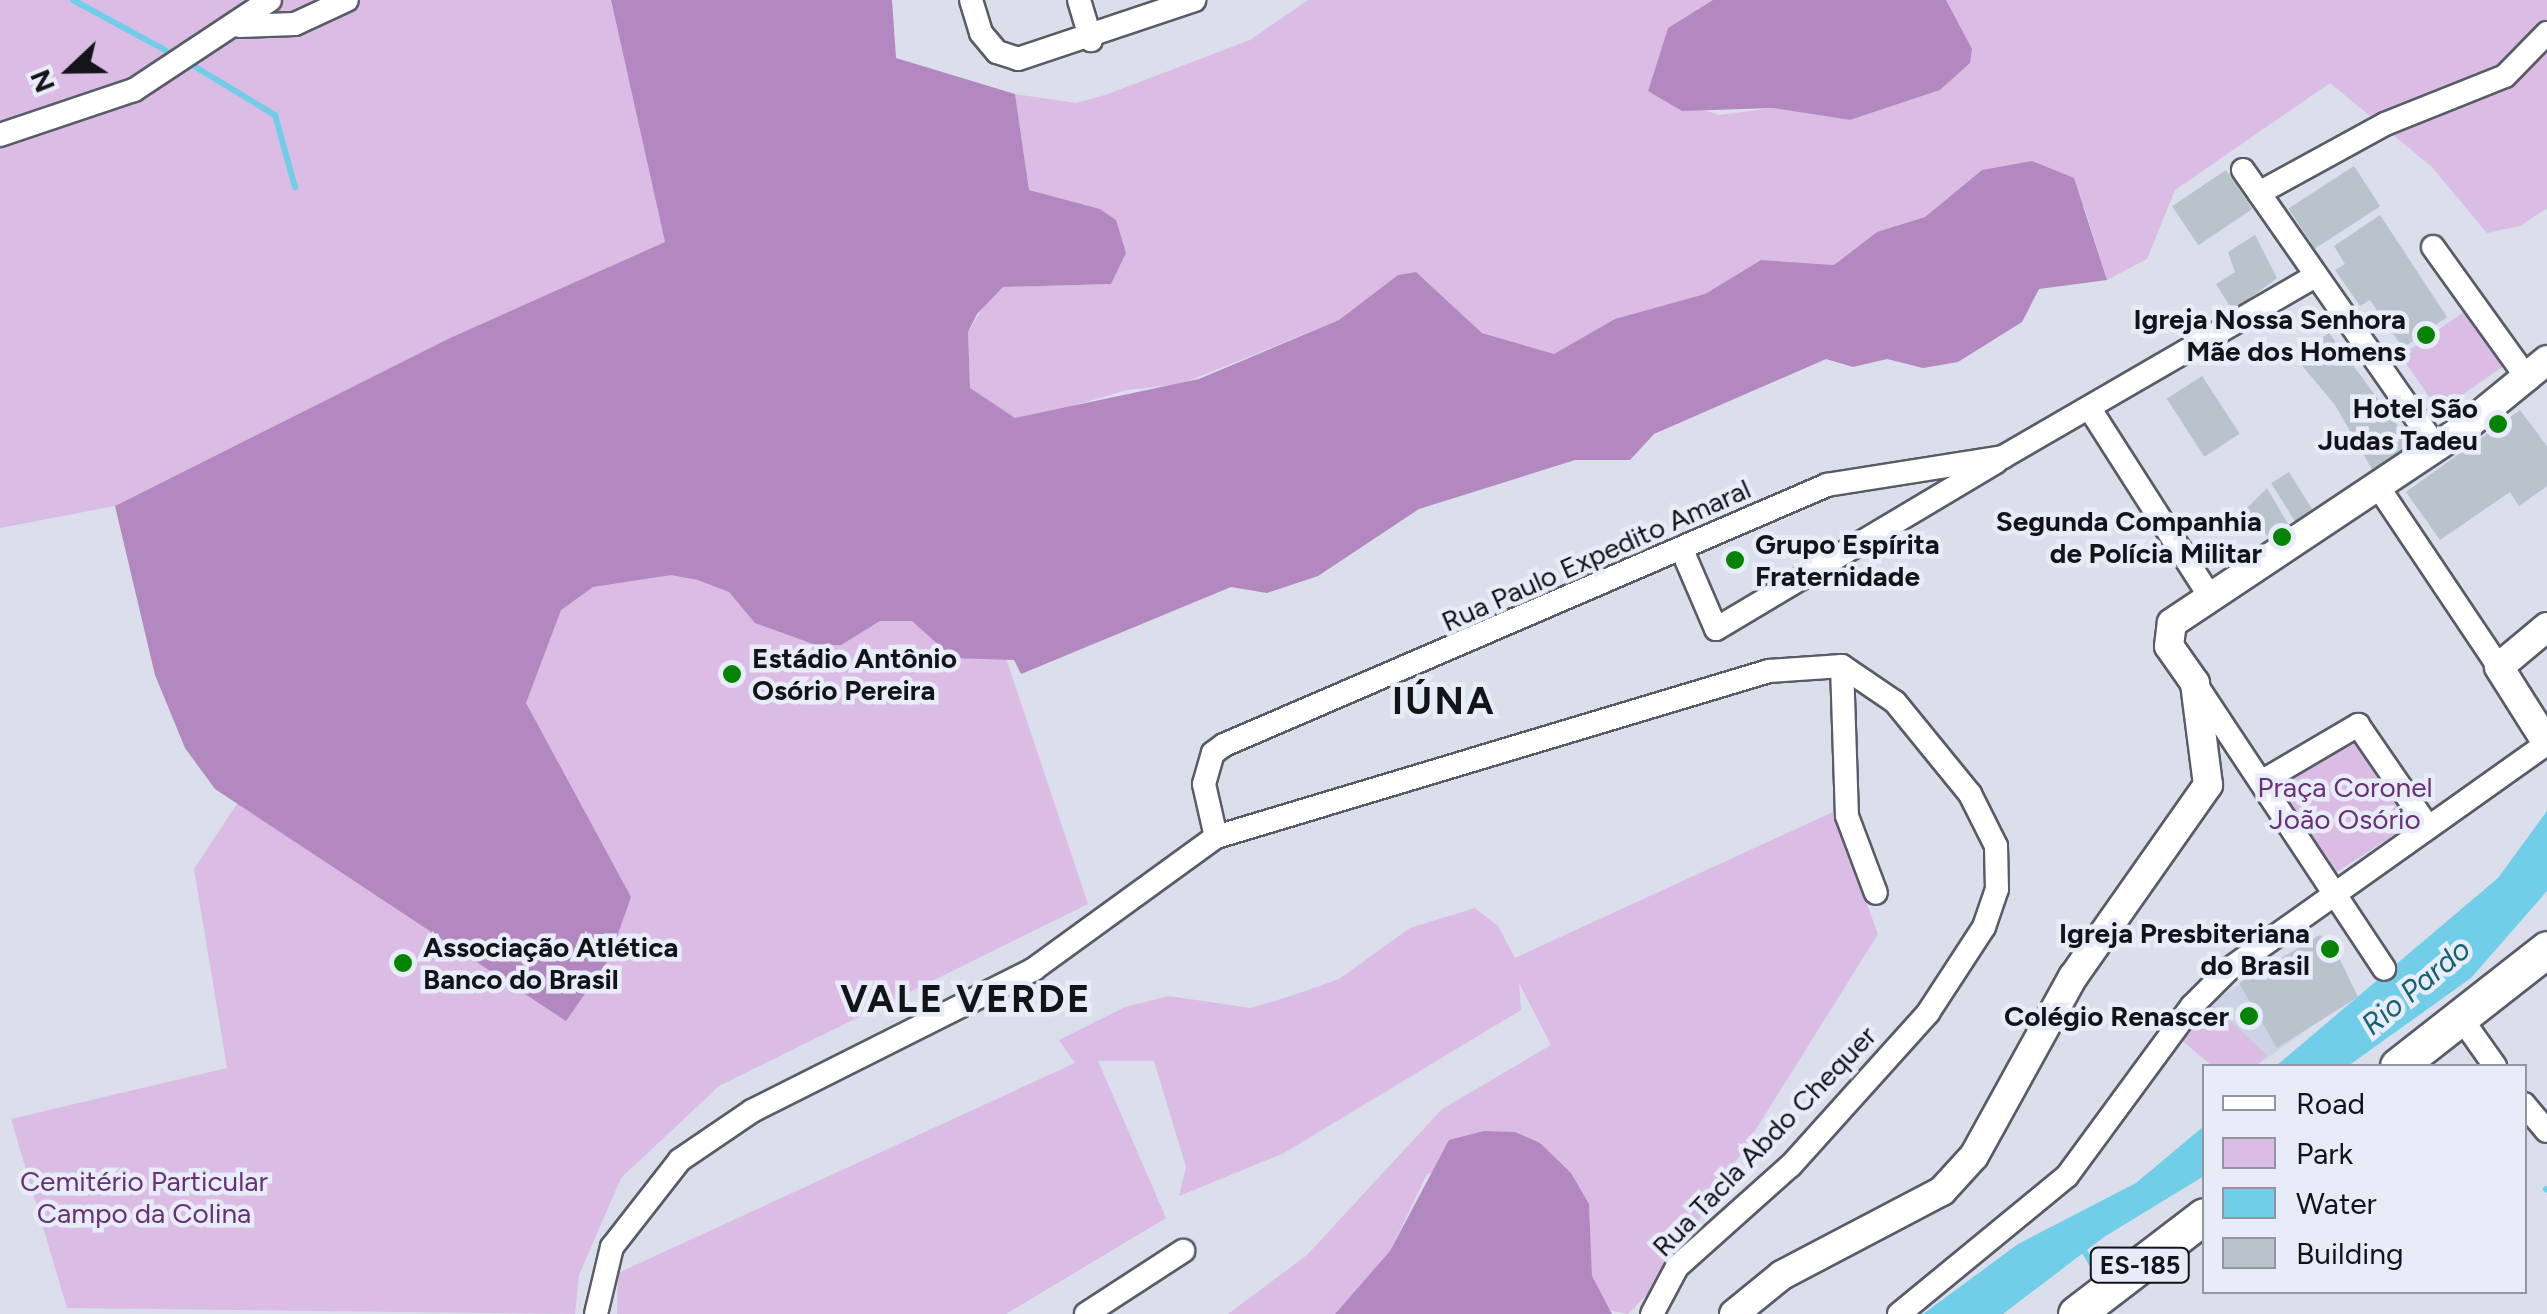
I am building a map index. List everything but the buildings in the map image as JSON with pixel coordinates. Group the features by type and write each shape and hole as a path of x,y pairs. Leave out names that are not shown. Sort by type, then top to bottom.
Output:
{"main road":[{"path":"2401,1064 2546,950"},
{"name":"ES-185","path":"2076,1314 2202,1218"}],"street":[{"path":"0,136 134,90 239,26 270,0"},
{"path":"239,26 296,24 347,0"},
{"path":"972,0 981,33 997,52 1018,59 1090,40 1191,1"},
{"path":"1079,0 1090,40"},
{"path":"2260,194 2385,124 2505,76 2547,33"},
{"path":"2243,170 2436,447"},
{"path":"2384,970 2169,646 2172,623 2378,488 2538,369 2432,247"},
{"name":"Rua Paulo Expedito Amaral","path":"1216,837 1204,784 1212,753 1224,745 1854,476 2003,457 2314,277"},
{"path":"2090,409 2211,598"},
{"path":"1682,550 1716,629 2003,457"},
{"path":"1899,1314 2066,1176 2210,986 2547,743 2378,488"},
{"path":"2499,667 2547,627"},
{"path":"596,1314 612,1248 680,1160 752,1111 1020,978 1216,837 1769,671 1842,666 1846,816 1876,894"},
{"name":"Rua Tacla Abdo Chequer","path":"1652,1314 1676,1268 1790,1165 1928,1013 1984,927 1997,889 1996,846 1970,794 1895,702 1842,666"},
{"path":"1734,1314 1782,1275 1942,1191 1974,1156 2073,976 2208,786 2196,683"},
{"path":"2261,782 2358,725 2428,827"},
{"path":"2462,1018 2494,1064"},
{"path":"2527,1108 2547,1131"},
{"path":"1086,1314 1183,1251"}],"shaded area":[{"path":"611,0 892,0 896,58 1015,94 1029,190 1100,209 1116,220 1126,253 1111,284 1003,287 977,314 968,332 970,388 1015,418 1199,379 1339,320 1398,275 1416,272 1482,333 1554,354 1615,319 1705,294 1761,260 1834,265 1877,232 1925,217 1982,170 2032,161 2074,178 2107,280 2039,289 2022,322 1958,362 1923,368 1887,359 1853,367 1826,359 1654,434 1630,460 1575,460 1419,509 1318,576 1267,593 1231,587 1021,674 1014,660 953,658 912,621 880,621 841,645 816,645 755,623 729,592 698,580 671,575 593,587 561,610 526,703 631,897 609,959 566,1021 215,789 185,748 155,675 115,506 450,338 665,242"},
{"path":"1713,0 1946,0 1972,49 1970,63 1940,90 1850,120 1773,108 1682,111 1648,91 1668,28"},
{"name":"Colégio Renascer","path":"2270,965 2308,1029 2259,1064 2212,1064 2211,1003"},
{"path":"1484,1131 1515,1132 1540,1143 1571,1173 1589,1204 1592,1276 1612,1314 1335,1314 1390,1251 1449,1140"}],"green space":[{"path":"0,0 611,0 665,242 450,338 115,506 0,528"},
{"path":"1308,0 1713,0 1668,28 1648,91 1719,115 1773,108 1850,120 1940,90 1970,63 1971,49 1946,0 2547,0 2547,208 2520,226 2487,233 2432,167 2330,83 2175,190 2147,259 2107,280 2084,206 1982,170 1925,217 1877,232 1834,265 1761,260 1705,294 1634,314 1554,354 1482,333 1416,272 1398,275 1339,320 1181,384 1127,390 1035,417 1015,418 983,400 970,388 968,332 988,299 1003,287 1111,284 1126,253 1115,220 1100,209 1029,190 1015,94 1076,103 1108,94 1250,40"},
{"path":"2468,309 2506,364 2439,411 2401,356"},
{"name":"Cemitério Particular Campo da Colina","path":"907,361 1088,904 719,1086 621,1178 579,1275 575,1314 67,1308 11,1119 227,1068 194,869 263,764 504,478"},
{"name":"Praça Coronel João Osório","path":"2356,732 2414,822 2333,875 2275,785"},
{"path":"1833,812 1878,934 1663,1278 1628,1314 1607,1310 1592,1276 1589,1204 1540,1143 1427,1174 1390,1251 1335,1314 1228,1314 1307,1255 1442,1109 1551,1045 1519,983 1521,1010 1284,1153 1179,1196 1186,1167 1154,1061 1098,1061 1166,1218 1006,1314 617,1314 618,1273 1075,1063 1059,1040 1125,1007 1169,996 1250,1008 1339,979 1410,928 1475,908 1498,926 1515,958"},
{"path":"2211,1003 2267,1055 2258,1064 2210,1064 2178,1037"}],"water":[{"name":"Rio Pardo","path":"2547,811 2547,891 2471,978 2351,1064 2278,1064 2498,878"},
{"path":"2202,1128 2202,1177 2104,1237 2003,1314 1923,1314 2018,1244 2136,1183"}],"waterway":[{"path":"73,0 165,50"},
{"path":"192,65 275,115 295,187"},
{"path":"2083,1249 2095,1269"}],"place":[{"name":"Igreja Nossa Senhora Mãe dos Homens","path":"2426,335"},
{"name":"Hotel São Judas Tadeu","path":"2498,424"},
{"name":"Segunda Companhia de Polícia Militar","path":"2282,537"},
{"name":"Grupo Espírita Fraternidade","path":"1735,560"},
{"name":"Estádio Antônio Osório Pereira","path":"732,674"},
{"name":"Igreja Presbiteriana do Brasil","path":"2330,949"},
{"name":"Associação Atlética Banco do Brasil","path":"403,963"},
{"name":"Colégio Renascer","path":"2249,1016"}],"district":[{"name":"IÚNA","path":"1444,702"},
{"name":"VALE VERDE","path":"966,1000"}]}
